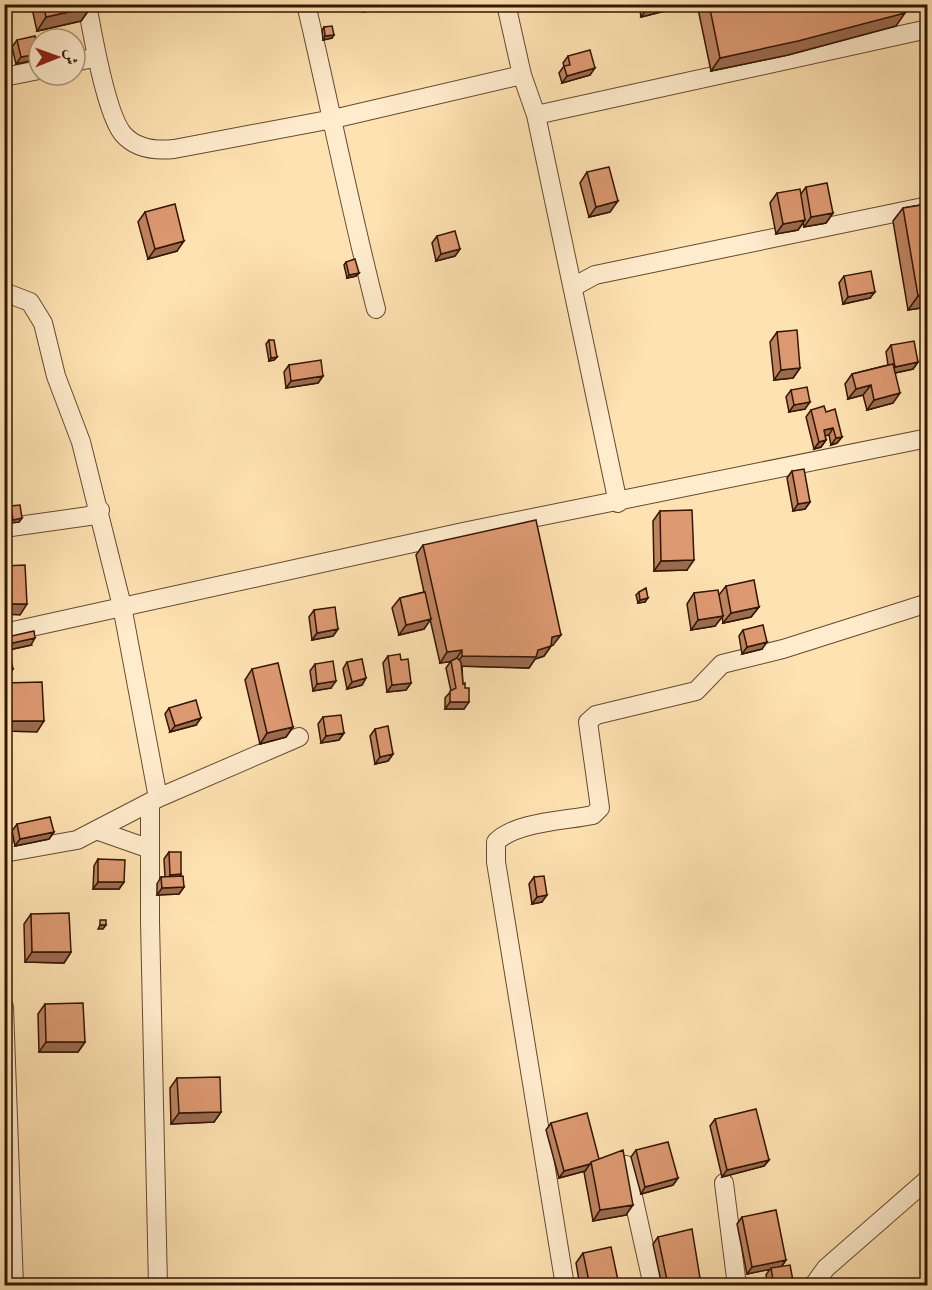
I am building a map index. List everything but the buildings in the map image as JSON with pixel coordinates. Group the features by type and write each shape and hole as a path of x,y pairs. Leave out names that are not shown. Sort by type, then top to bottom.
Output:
{"street":[{"path":"87,4 96,57 122,133 131,141 150,150 174,149 333,119 522,75"},
{"path":"306,4 364,266 376,309"},
{"path":"506,4 522,75 536,115 618,503"},
{"path":"536,115 927,29"},
{"path":"87,59 96,57"},
{"path":"4,77 27,72"},
{"path":"573,287 596,275 927,206"},
{"path":"4,292 30,302 43,323 56,376 81,442 100,510 122,606 154,801 150,849 158,1286"},
{"path":"4,633 463,532 618,503 927,438"},
{"path":"4,528 89,516 100,510"},
{"path":"565,1286 498,873 496,842 505,833 518,828 592,815 600,808 588,722 596,715 696,692 722,664 783,649 927,603"},
{"path":"4,853 77,840 154,801 299,737"},
{"path":"96,830 150,849"},
{"path":"4,1007 14,1286"},
{"path":"626,1165 653,1286"},
{"path":"813,1286 826,1268 927,1179"},
{"path":"724,1183 737,1286"}]}
